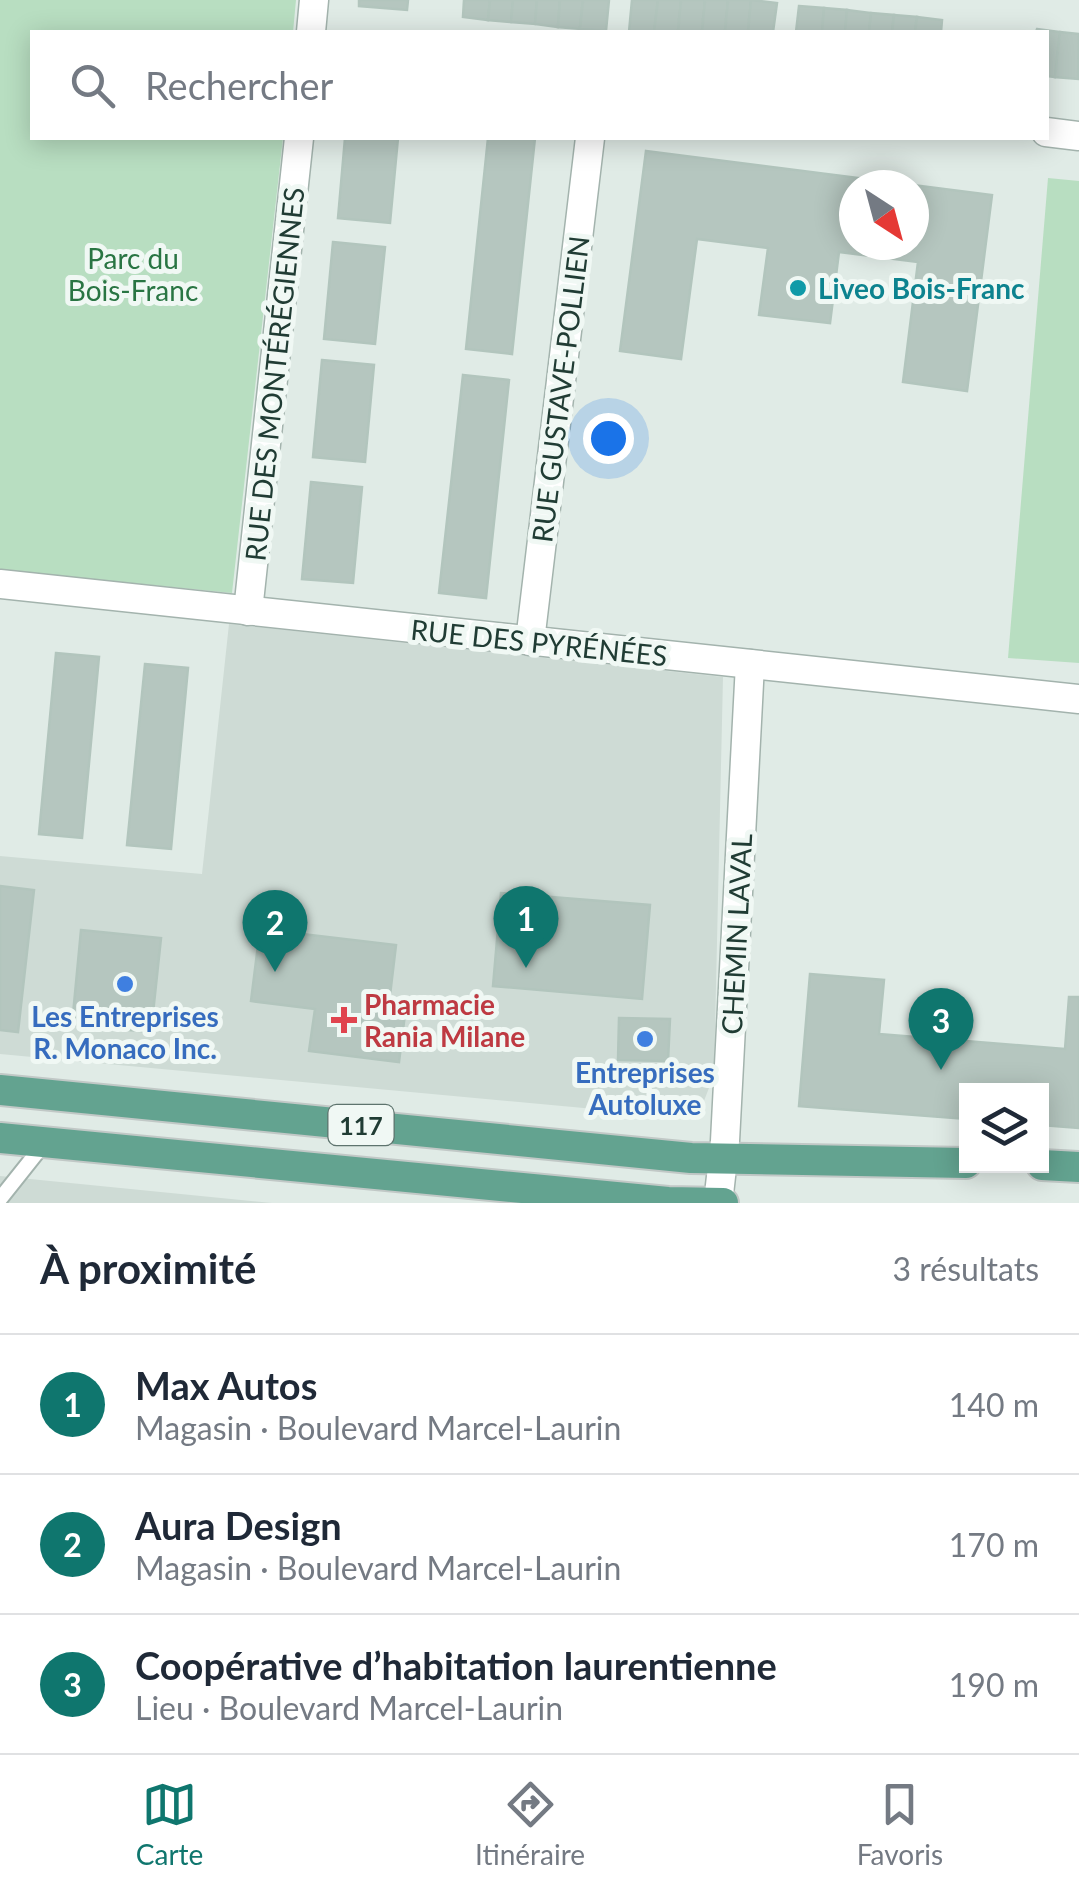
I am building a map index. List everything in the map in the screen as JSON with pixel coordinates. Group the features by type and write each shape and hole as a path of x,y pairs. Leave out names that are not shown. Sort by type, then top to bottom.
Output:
{"main road":[{"name":"117","path":"0,1090 722,1159 959,1162"},
{"name":"117","path":"0,1138 682,1203 720,1203"},
{"path":"1049,1165 1079,1167"}],"street":[{"path":"310,30 314,0"},
{"path":"1049,132 1079,136"},
{"name":"RUE DES MONTÉRÉGIENNES","path":"248,611 299,140"},
{"name":"RUE GUSTAVE-POLLIEN","path":"530,641 590,140"},
{"name":"RUE DES PYRÉNÉES","path":"0,584 1079,700"},
{"name":"CHEMIN LAVAL","path":"720,1203 750,664"}],"lane":[{"path":"0,1199 45,1142"}],"shaded area":[{"path":"229,624 723,677 714,1075 702,1106 670,1116 0,1054 0,856 202,874"},
{"path":"0,1176 272,1203 0,1203"}],"green space":[{"name":"Parc du Bois-Franc","path":"0,0 296,0 293,30 30,30 30,140 283,140 232,593 0,570"},
{"path":"1048,178 1079,181 1079,663 1008,658"}],"building":[{"path":"359,0 408,0 407,10 359,6"},
{"path":"464,0 490,0 488,20 463,17"},
{"path":"490,0 513,0 511,22 488,20"},
{"path":"513,0 537,0 535,24 511,22"},
{"path":"537,0 560,0 558,27 535,24"},
{"path":"560,0 583,0 580,29 558,27"},
{"path":"583,0 609,0 606,30 580,29"},
{"path":"632,0 658,0 654,30 629,30"},
{"path":"658,0 681,0 678,30 654,30"},
{"path":"681,0 705,0 702,30 678,30"},
{"path":"705,0 728,0 725,30 702,30"},
{"path":"728,0 751,0 748,30 725,30"},
{"path":"751,0 777,3 773,30 748,30"},
{"path":"799,6 824,8 822,30 796,30"},
{"path":"824,8 847,10 845,30 822,30"},
{"path":"847,10 871,13 869,30 845,30"},
{"path":"871,13 894,15 892,30 869,30"},
{"path":"894,15 917,17 915,30 892,30"},
{"path":"917,17 942,20 941,30 915,30"},
{"path":"1049,31 1060,32 1055,77 1049,76"},
{"path":"1060,32 1079,34 1078,79 1055,77"},
{"path":"345,140 398,140 390,223 338,218"},
{"path":"488,140 535,140 512,354 466,349"},
{"name":"Liveo Bois-Franc","path":"646,151 839,176 839,252 830,323 759,315 768,248 697,239 681,359 620,351"},
{"name":"Liveo Bois-Franc","path":"929,187 992,195 967,391 903,382 918,262 902,260 929,260"},
{"path":"333,242 385,247 375,344 324,339"},
{"path":"322,360 374,365 365,462 313,457"},
{"path":"463,375 509,380 486,598 439,593"},
{"path":"311,482 362,487 353,583 302,579"},
{"path":"56,653 99,657 82,838 39,834"},
{"path":"145,664 188,668 171,849 127,845"},
{"path":"0,886 34,890 18,1032 0,1030"},
{"path":"501,893 650,905 642,999 493,986"},
{"path":"260,929 396,945 388,1012 405,1014 399,1062 309,1051 315,1009 251,1001"},
{"path":"81,930 161,938 151,1032 72,1025"},
{"path":"810,974 884,980 879,1034 1065,1049 1069,997 1079,997 1079,1128 1049,1126 1049,1083 959,1083 959,1118 799,1106"},
{"path":"619,1018 670,1019 668,1061 618,1060"}],"place":[{"name":"Liveo Bois-Franc","path":"798,288"},
{"name":"Max Autos","path":"526,968"},
{"name":"Aura Design","path":"275,972"},
{"name":"Les Entreprises R. Monaco Inc.","path":"125,984"},
{"name":"Pharmacie Rania Milane","path":"344,1020"},
{"name":"Entreprises Autoluxe","path":"645,1039"},
{"name":"Coopérative d’habitation laurentienne","path":"941,1070"}]}
